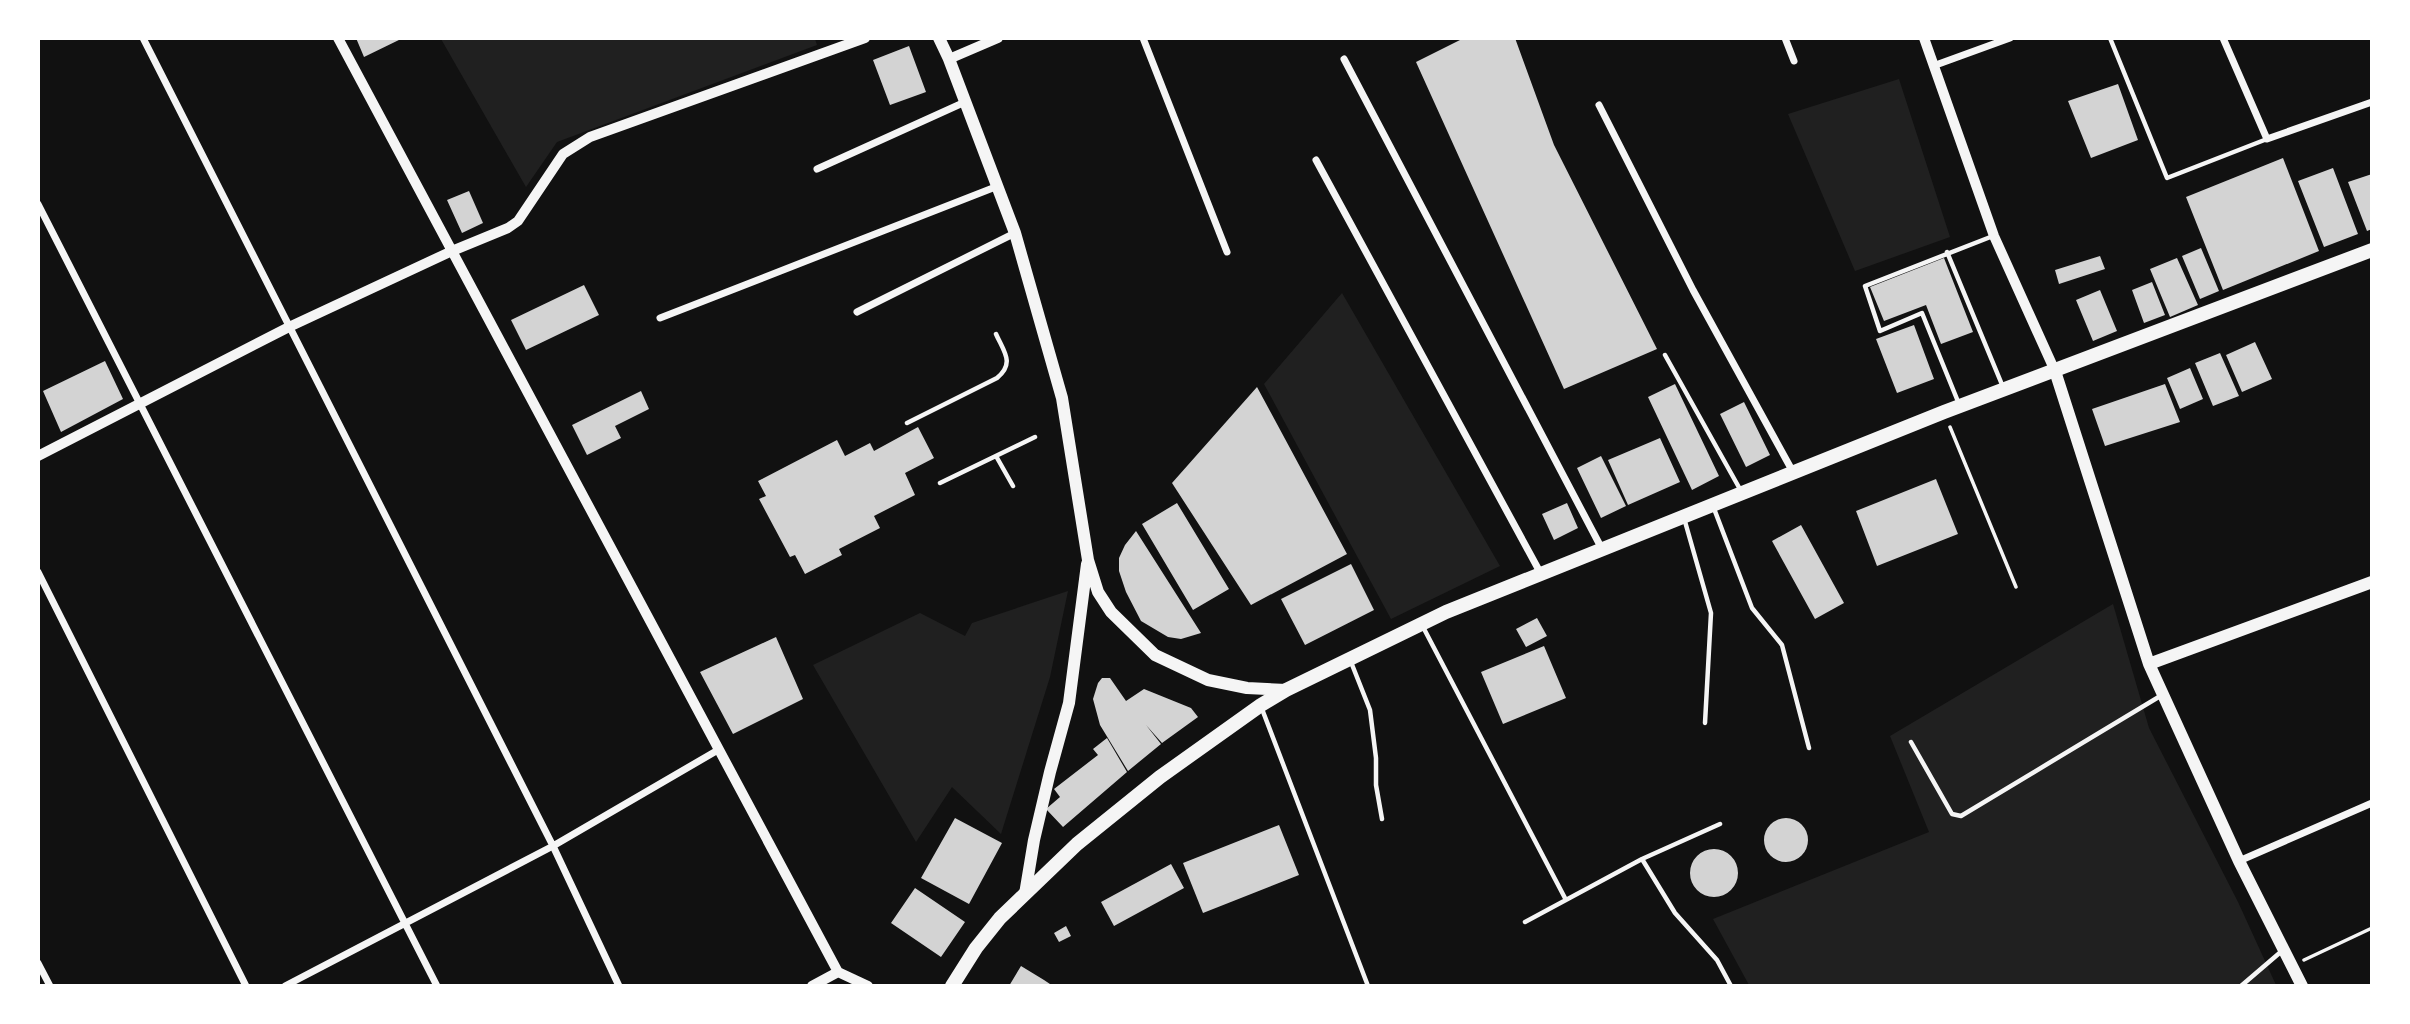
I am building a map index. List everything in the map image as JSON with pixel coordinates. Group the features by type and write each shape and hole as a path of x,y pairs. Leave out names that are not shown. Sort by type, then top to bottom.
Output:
{"main road":[{"path":"939,38 998,186 1062,398 1088,560 1098,592 1111,612 1155,655 1208,680 1247,688 1286,691"},
{"path":"952,985 1000,918 1077,844 1119,809 1261,705 1349,658 1421,624 1793,472 2371,250"},
{"path":"2055,371 2149,664 2239,861 2302,985"},
{"path":"1025,894 1042,806 1069,703 1088,560"},
{"path":"2149,664 2371,582"}],"street":[{"path":"143,38 553,846 619,985"},
{"path":"338,38 838,972 868,985"},
{"path":"38,456 289,327 508,228 518,221 562,154 590,136 865,38"},
{"path":"949,59 998,38"},
{"path":"1143,38 1227,252"},
{"path":"1785,38 1794,61"},
{"path":"1924,38 1994,236 2055,371"},
{"path":"1933,66 2010,38"},
{"path":"2223,38 2267,139 2371,102"},
{"path":"1344,59 1602,549"},
{"path":"817,169 965,102"},
{"path":"1599,105 1693,290 1793,472"},
{"path":"1316,160 1541,574"},
{"path":"660,318 998,186"},
{"path":"38,204 437,985"},
{"path":"857,312 1014,233"},
{"path":"38,572 246,985"},
{"path":"285,985 553,846 718,750"},
{"path":"2239,861 2371,803"},
{"path":"38,963 50,985"},
{"path":"812,985 838,972"}],"lane":[{"path":"2110,38 2167,178 2267,139"},
{"path":"1960,407 1922,313 1880,331 1866,286 1947,252 1994,236"},
{"path":"1947,252 2004,391"},
{"path":"907,423 997,378 1006,370 1008,362 996,334"},
{"path":"1665,355 1743,494"},
{"path":"940,483 1035,437"},
{"path":"996,456 1013,486"},
{"path":"1713,505 1752,608 1782,645 1809,748"},
{"path":"1683,517 1711,613 1705,723"},
{"path":"1421,624 1566,900"},
{"path":"1349,658 1370,710 1376,758 1376,785 1382,819"},
{"path":"1911,741 1952,814 1961,817 2162,694"},
{"path":"1261,705 1368,985"},
{"path":"1525,922 1642,859 1720,824"},
{"path":"1642,859 1675,912 1717,960 1731,985"},
{"path":"2241,985 2283,950"}],"path":[{"path":"1944,412 2015,587"},
{"path":"2292,965 2371,928"}],"shaded area":[{"path":"441,39 815,39 817,45 557,142 526,187"},
{"path":"1899,79 1950,237 1855,271 1788,114"},
{"path":"1342,293 1500,566 1391,619 1264,384"},
{"path":"1068,591 1050,677 1001,834 952,787 916,842 813,665 920,613 965,636 972,623"},
{"path":"2113,604 2149,728 2238,902 2276,985 1749,985 1713,919 1929,832 1890,736"}],"building":[{"path":"356,38 403,38 364,57"},
{"path":"1464,38 1515,38 1554,145 1657,349 1564,389 1416,62"},
{"path":"909,46 926,92 890,105 873,60"},
{"path":"2118,84 2138,140 2091,158 2068,101"},
{"path":"2283,158 2319,251 2223,290 2186,197"},
{"path":"2333,168 2358,234 2324,247 2298,181"},
{"path":"2372,174 2372,229 2367,231 2348,182"},
{"path":"469,191 483,223 462,233 447,200"},
{"path":"2201,248 2219,291 2200,299 2182,256"},
{"path":"2100,256 2105,269 2059,284 2055,270"},
{"path":"1944,258 1973,332 1941,344 1926,305 1884,321 1870,287"},
{"path":"2177,258 2198,305 2170,317 2150,269"},
{"path":"2152,282 2165,315 2144,323 2132,290"},
{"path":"584,285 599,315 526,350 511,320"},
{"path":"2100,290 2117,331 2093,341 2076,300"},
{"path":"1914,325 1934,379 1897,393 1876,339"},
{"path":"2255,342 2272,379 2242,392 2226,355"},
{"path":"2220,353 2239,396 2213,406 2195,363"},
{"path":"105,361 123,399 61,432 43,391"},
{"path":"2190,368 2203,399 2180,409 2167,378"},
{"path":"1675,384 1719,476 1692,490 1648,397"},
{"path":"2165,384 2180,422 2105,446 2092,409"},
{"path":"1257,387 1347,554 1251,605 1172,483"},
{"path":"641,391 649,409 615,426 621,438 587,455 572,425"},
{"path":"1744,402 1770,455 1746,467 1720,414"},
{"path":"918,427 934,458 905,473 915,495 874,516 880,528 839,549 842,555 805,574 795,555 790,557 759,499 766,496 758,481 837,440 845,456 870,443 874,451"},
{"path":"1660,438 1680,482 1628,505 1608,460"},
{"path":"1601,456 1626,506 1601,518 1577,468"},
{"path":"1936,479 1958,534 1877,566 1856,511"},
{"path":"1177,503 1229,589 1193,610 1142,524"},
{"path":"1567,503 1578,528 1554,540 1542,514"},
{"path":"1801,525 1844,603 1815,619 1772,541"},
{"path":"1136,531 1201,633 1181,639 1168,637 1141,621 1119,571 1119,558"},
{"path":"1351,564 1374,610 1305,645 1281,599"},
{"path":"1537,618 1547,636 1526,647 1516,629"},
{"path":"776,637 803,699 733,734 700,672"},
{"path":"1544,646 1566,698 1503,724 1481,672"},
{"path":"1102,678 1110,678 1126,701 1144,689 1191,708 1198,717 1162,743 1146,725 1161,744 1128,771 1100,725 1093,699"},
{"path":"1107,738 1127,772 1063,827 1046,809 1060,797 1054,789 1098,755 1093,749"},
{"path":"955,818 1002,843 969,904 921,878"},
{"path":"1786,818 1801,825 1808,840 1801,855 1786,862 1771,855 1764,840 1771,825"},
{"path":"1279,825 1299,875 1203,913 1183,863"},
{"path":"1714,849 1731,856 1738,873 1731,890 1714,897 1697,890 1690,873 1697,856"},
{"path":"1171,864 1184,888 1114,926 1101,902"},
{"path":"915,888 965,922 941,957 891,923"},
{"path":"1066,926 1071,936 1059,942 1054,933"},
{"path":"1021,966 1044,980 1053,986 1009,986"}]}
